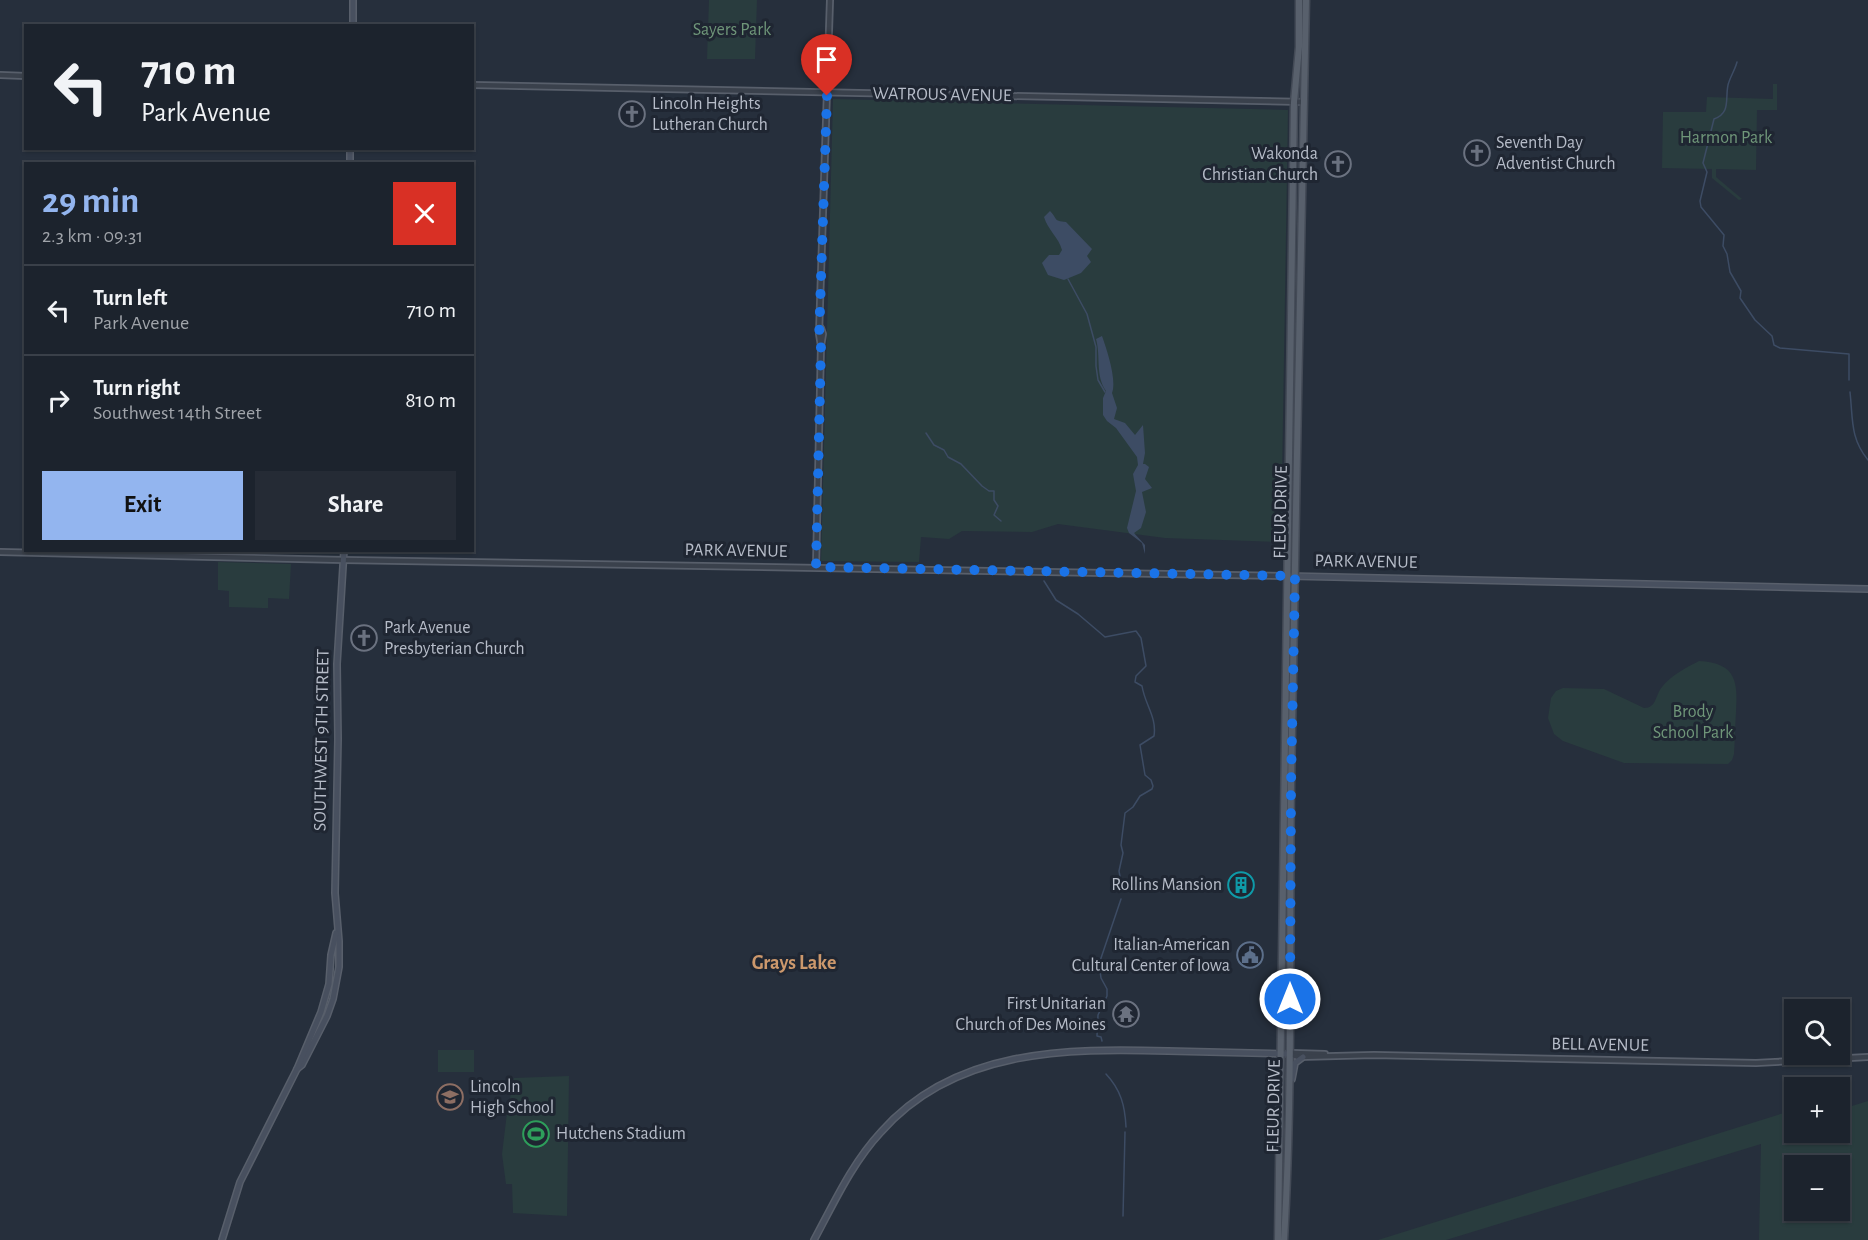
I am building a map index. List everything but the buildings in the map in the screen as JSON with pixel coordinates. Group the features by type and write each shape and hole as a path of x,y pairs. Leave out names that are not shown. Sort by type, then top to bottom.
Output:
{"main road":[{"path":"353,0 353,24"},
{"name":"FLEUR DRIVE","path":"1284,1240 1290,1089 1294,102 1299,47 1299,0"},
{"name":"FLEUR DRIVE","path":"1278,1240 1291,576 1306,0"},
{"name":"SOUTHWEST 9TH STREET","path":"222,1240 240,1182 297,1069 304,1063 327,1016 339,967 335,891 337,661 344,552"},
{"name":"PARK AVENUE","path":"1291,576 1868,589"},
{"name":"BELL AVENUE","path":"814,1240 867,1149 881,1131 915,1100 947,1081 978,1067 1006,1059 1097,1049 1290,1054"},
{"path":"1290,1089 1294,1066 1303,1057"}],"street":[{"path":"816,567 821,346 819,340 830,0"},
{"path":"0,75 24,76"},
{"name":"WATROUS AVENUE","path":"474,85 1304,102"},
{"name":"PARK AVENUE","path":"0,552 1291,576"},
{"name":"BELL AVENUE","path":"1290,1054 1331,1055"},
{"name":"BELL AVENUE","path":"1290,1054 1303,1057 1385,1055 1756,1063 1868,1057"}],"green space":[{"name":"Sayers Park","path":"709,0 757,0 755,59 707,59"},
{"name":"Harmon Park","path":"1773,84 1777,84 1777,110 1757,110 1756,170 1716,169 1716,177 1742,199 1739,200 1712,178 1712,169 1662,168 1663,112 1706,112 1707,97 1773,99"},
{"path":"833,99 1288,110 1281,542 1165,538 1058,524 1032,532 962,531 949,539 921,537 919,562 821,561"},
{"path":"218,562 291,564 289,599 268,598 268,608 229,607 229,591 218,590"},
{"name":"Brody School Park","path":"1699,661 1721,665 1732,676 1735,683 1737,701 1734,754 1728,764 1624,763 1563,741 1554,734 1548,718 1551,698 1556,691 1563,688 1604,689 1644,708 1654,703 1660,690 1669,679"},
{"path":"438,1050 474,1050 474,1072 438,1072"},
{"name":"Hutchens Stadium","path":"569,1076 567,1216 513,1213 512,1184 506,1184 502,1154 514,1078"},
{"path":"1868,1101 1868,1240 1759,1240 1761,1144 1446,1240 1378,1240 1784,1113 1784,1143 1850,1143 1850,1107"}],"water":[{"path":"1050,211 1057,220 1066,222 1092,249 1087,256 1091,262 1081,273 1064,280 1048,275 1042,263 1049,255 1059,255 1062,250 1044,217"},
{"path":"1102,336 1112,373 1112,393 1117,408 1114,419 1125,423 1135,435 1143,425 1145,453 1143,464 1149,467 1145,479 1152,488 1142,492 1146,512 1141,528 1134,533 1145,545 1145,554 1142,543 1129,533 1127,528 1136,491 1133,474 1138,465 1137,457 1116,428 1103,415 1103,398 1106,391 1100,379 1096,339"}],"waterway":[{"path":"1737,62 1728,85 1725,109 1714,119 1703,163 1707,172 1700,201 1701,207 1724,235 1723,246 1730,272 1741,291 1740,298 1755,320 1772,336 1774,345 1780,348 1849,354 1849,380"},
{"path":"1068,279 1087,314 1096,347 1098,380 1105,392"},
{"path":"1850,392 1855,436 1868,460"},
{"path":"926,433 934,445 944,450 948,457 961,464 982,486 989,491 994,491 994,500 998,506 994,515 1001,521"},
{"path":"1044,581 1056,600 1078,614 1105,637 1136,631 1141,638 1146,666 1136,676 1135,682 1142,686 1152,717 1154,736 1140,745 1145,775 1151,780 1153,786 1140,796 1133,807 1125,813 1121,845 1123,853 1119,871 1120,887 1124,890"},
{"path":"1102,1041 1101,1037 1097,1036 1098,1015 1107,996 1107,989 1101,978 1099,964 1121,899"},
{"path":"1106,1074 1121,1099 1126,1127"},
{"path":"1123,1216 1125,1132"}],"place":[{"name":"Lincoln Heights Lutheran Church","path":"632,114"},
{"name":"Seventh Day Adventist Church","path":"1477,153"},
{"name":"Wakonda Christian Church","path":"1338,164"},
{"name":"Park Avenue Presbyterian Church","path":"364,638"},
{"name":"Rollins Mansion","path":"1241,885"},
{"name":"Italian-American Cultural Center of Iowa","path":"1250,955"},
{"name":"First Unitarian Church of Des Moines","path":"1126,1014"},
{"name":"Lincoln High School","path":"450,1097"},
{"name":"Hutchens Stadium","path":"536,1134"}],"district":[{"name":"Grays Lake","path":"794,963"}],"route":[{"path":"827,96 819,334 821,346 816,567 1295,576 1290,999"}]}
